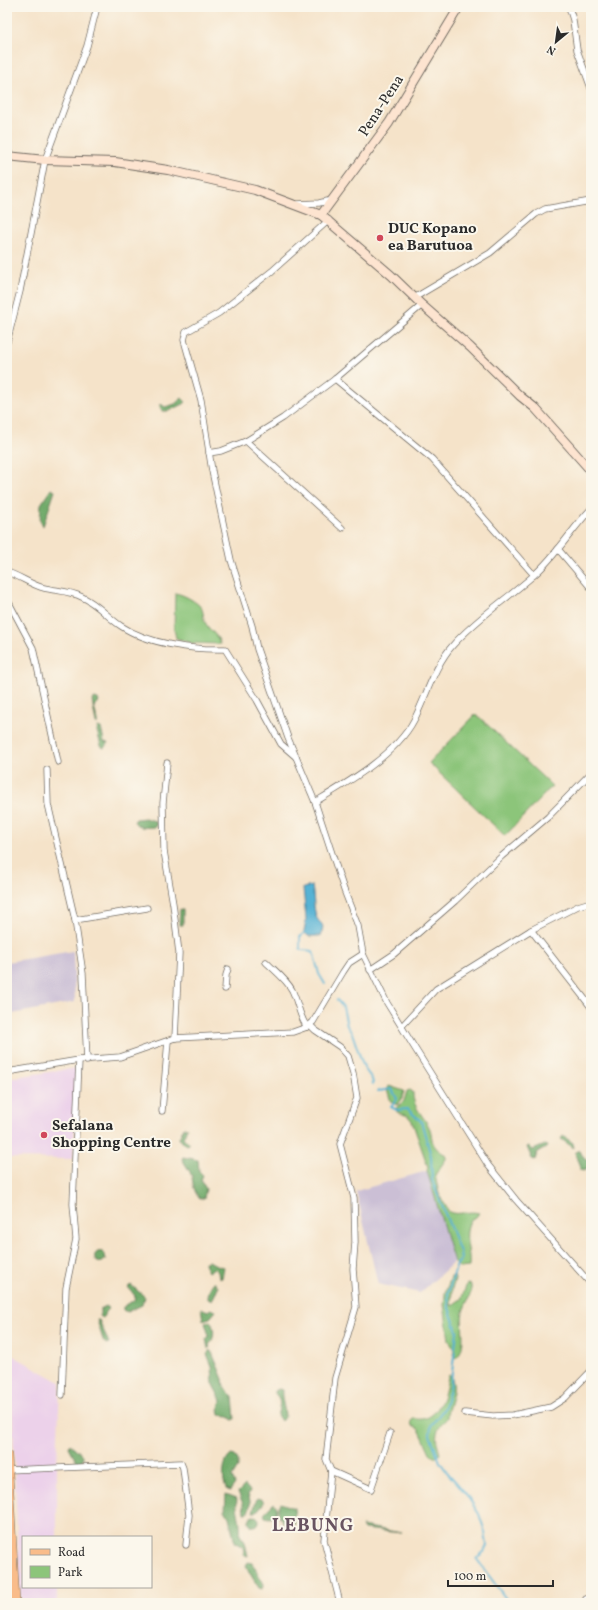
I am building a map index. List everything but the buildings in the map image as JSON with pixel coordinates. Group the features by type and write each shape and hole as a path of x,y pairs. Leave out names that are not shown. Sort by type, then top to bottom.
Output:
{"main road":[{"name":"Pena-Pena","path":"321,215 389,123 459,7"},
{"path":"7,156 45,160 115,162 168,170 255,190 296,204 321,215 329,220 392,275 414,298 470,347 520,396 535,408 591,470"},
{"path":"7,1455 10,1563 15,1603"}],"street":[{"path":"7,342 20,291 45,160 87,46 97,7"},
{"path":"569,7 573,20 577,50 591,88"},
{"path":"296,204 319,203 332,200"},
{"path":"414,298 490,253 536,214 545,209 591,201"},
{"path":"329,220 272,271 219,314 186,332 184,340 201,400 209,453 231,560 252,626 257,649 296,758 315,802 344,890 358,926 363,954 370,970 402,1026 488,1165 516,1200 591,1284"},
{"path":"209,453 221,451 246,441 283,418 335,379 422,305"},
{"path":"335,379 432,459 534,576"},
{"path":"246,441 342,528"},
{"path":"315,802 354,779 402,738 414,721 445,654 484,615 534,576 591,509"},
{"path":"558,549 591,588"},
{"path":"7,572 43,588 65,591 92,601 120,626 142,636 202,650 225,649 257,700 281,744 296,758"},
{"path":"7,599 33,648 58,762"},
{"path":"167,763 163,803 164,850 179,953 175,1038"},
{"path":"47,770 48,804 75,920 83,974 87,1060"},
{"path":"370,970 394,954 455,901 502,856 548,816 591,773"},
{"path":"402,1026 436,990 531,930 578,906 591,902"},
{"path":"75,920 147,908"},
{"path":"531,930 591,1007"},
{"path":"7,1072 79,1060 120,1057 175,1038 293,1032 308,1026 320,1013 349,963 363,954"},
{"path":"266,962 287,982 292,991 302,1022 340,1047 348,1056 353,1073 357,1098 340,1144 354,1198 355,1242 353,1269 356,1306 335,1378 326,1459 331,1472 324,1540 340,1603"},
{"path":"225,989 228,969"},
{"path":"162,1112 168,1041"},
{"path":"62,1395 66,1288 76,1239 73,1204 79,1060"},
{"path":"7,1066 15,1071"},
{"path":"465,1413 493,1416 513,1415 551,1407 565,1398 591,1372"},
{"path":"331,1472 371,1489 390,1432"},
{"path":"7,1470 181,1463 183,1468 189,1515 186,1545"}],"shaded area":[{"path":"73,951 75,1002 7,1015 7,962"},
{"path":"77,1068 73,1159 10,1158 8,1078"},
{"path":"427,1171 454,1262 420,1293 378,1284 356,1191"},
{"path":"10,1354 60,1382 57,1464 57,1536 22,1536 22,1588 57,1588 57,1603 20,1603"}],"green space":[{"path":"182,398 186,402 184,404 167,411 163,411 160,408 161,404 165,407 175,404"},
{"path":"51,489 55,491 43,526 40,521 41,504"},
{"path":"175,593 190,599 200,606 203,611 205,622 218,638 220,644 191,643 176,638 174,629"},
{"path":"95,698 98,699 99,702 94,706 98,723 96,724 92,700"},
{"path":"476,714 552,786 505,836 429,763"},
{"path":"98,727 101,728 104,742 108,743 104,748 101,746 97,731"},
{"path":"145,818 155,821 157,824 155,827 141,827 134,821 136,819"},
{"path":"180,909 183,910 183,925 180,925 179,923"},
{"path":"389,1086 404,1091 401,1101 397,1105 391,1102 387,1089"},
{"path":"410,1090 413,1092 416,1107 428,1124 434,1145 438,1150 446,1155 446,1159 435,1175 439,1194 449,1212 479,1213 476,1217 470,1220 468,1227 467,1239 469,1267 460,1268 454,1262 427,1171 428,1167 412,1121 408,1116 397,1112 396,1108 404,1101 407,1091"},
{"path":"184,1127 187,1128 183,1138 190,1143 188,1145 181,1142 179,1138"},
{"path":"563,1136 573,1143 574,1148 561,1139"},
{"path":"545,1145 547,1146 546,1148 537,1153 535,1160 532,1159 527,1147 529,1146 533,1150"},
{"path":"578,1150 590,1164 591,1172 587,1169 583,1171 580,1170 580,1164 575,1153"},
{"path":"183,1157 198,1160 199,1171 203,1175 201,1180 206,1189 204,1198 200,1199 196,1194 192,1177 182,1159"},
{"path":"98,1252 102,1252 104,1253 104,1261 98,1262 95,1259 95,1255"},
{"path":"209,1261 218,1266 224,1267 222,1278 219,1277 218,1272 214,1268 208,1272 205,1262"},
{"path":"454,1275 455,1280 452,1289 451,1306 461,1299 467,1284 471,1285 470,1296 462,1318 462,1348 456,1358 453,1355 454,1350 449,1340 444,1305 445,1293 451,1277"},
{"path":"214,1282 218,1287 212,1301 208,1299 208,1297 210,1288"},
{"path":"131,1285 145,1297 142,1305 127,1312 123,1310 123,1307 134,1300 135,1296 128,1287"},
{"path":"106,1306 109,1308 105,1312 103,1318 100,1316 100,1309"},
{"path":"201,1308 208,1311 210,1309 216,1311 210,1318 203,1320"},
{"path":"97,1320 99,1320 109,1343 106,1344 103,1340"},
{"path":"210,1321 213,1326 214,1333 209,1345 210,1348 208,1349 206,1339 209,1336 205,1323"},
{"path":"211,1350 223,1379 224,1387 233,1397 235,1419 232,1420 229,1416 219,1415 218,1410 221,1402 213,1385 212,1366 207,1354"},
{"path":"450,1375 453,1391 447,1418 437,1434 437,1443 440,1454 436,1457 431,1455 419,1429 412,1426 411,1421 414,1419 422,1419 433,1414 444,1396 448,1376"},
{"path":"279,1389 282,1390 285,1414 285,1417 281,1421 277,1415 279,1399 274,1391"},
{"path":"70,1444 83,1455 83,1460 77,1462 69,1447"},
{"path":"231,1455 235,1456 238,1460 238,1467 232,1477 235,1484 230,1491 226,1489 223,1476 224,1466"},
{"path":"245,1485 250,1491 248,1495 250,1506 247,1513 244,1513 243,1504 238,1492"},
{"path":"226,1494 237,1498 240,1535 245,1542 248,1556 244,1555 243,1547 236,1543 234,1539 229,1517 225,1510"},
{"path":"257,1498 263,1500 264,1503 256,1512 253,1512"},
{"path":"274,1503 277,1507 276,1516 270,1518 265,1517 264,1513"},
{"path":"281,1503 294,1508 295,1524 292,1527 286,1527 279,1515 278,1509"},
{"path":"254,1516 259,1521 254,1526 249,1521"},
{"path":"362,1526 402,1533 364,1529"},
{"path":"248,1562 252,1563 264,1584 262,1589 259,1588 249,1571 246,1565"}],"water":[{"path":"312,886 315,912 317,919 323,926 320,936 308,936 304,932 306,919 303,888"}],"waterway":[{"path":"306,931 300,937 300,948 302,950 313,951 319,974 325,984"},
{"path":"337,1000 343,1007 347,1026 352,1033 364,1068 372,1079 373,1084"},
{"path":"378,1091 392,1089 397,1099 391,1107 397,1110 407,1109 421,1121 431,1156 432,1180 460,1252 461,1260 457,1264 448,1293 449,1308 457,1331 450,1389 445,1407 431,1426 430,1435 440,1462 466,1494 479,1514 485,1532 487,1546 484,1552 476,1558 509,1603"}],"place":[{"name":"DUC Kopano ea Barutuoa","path":"380,238"},
{"name":"Sefalana Shopping Centre","path":"44,1135"}],"district":[{"name":"LEBUNG","path":"313,1526"}]}
